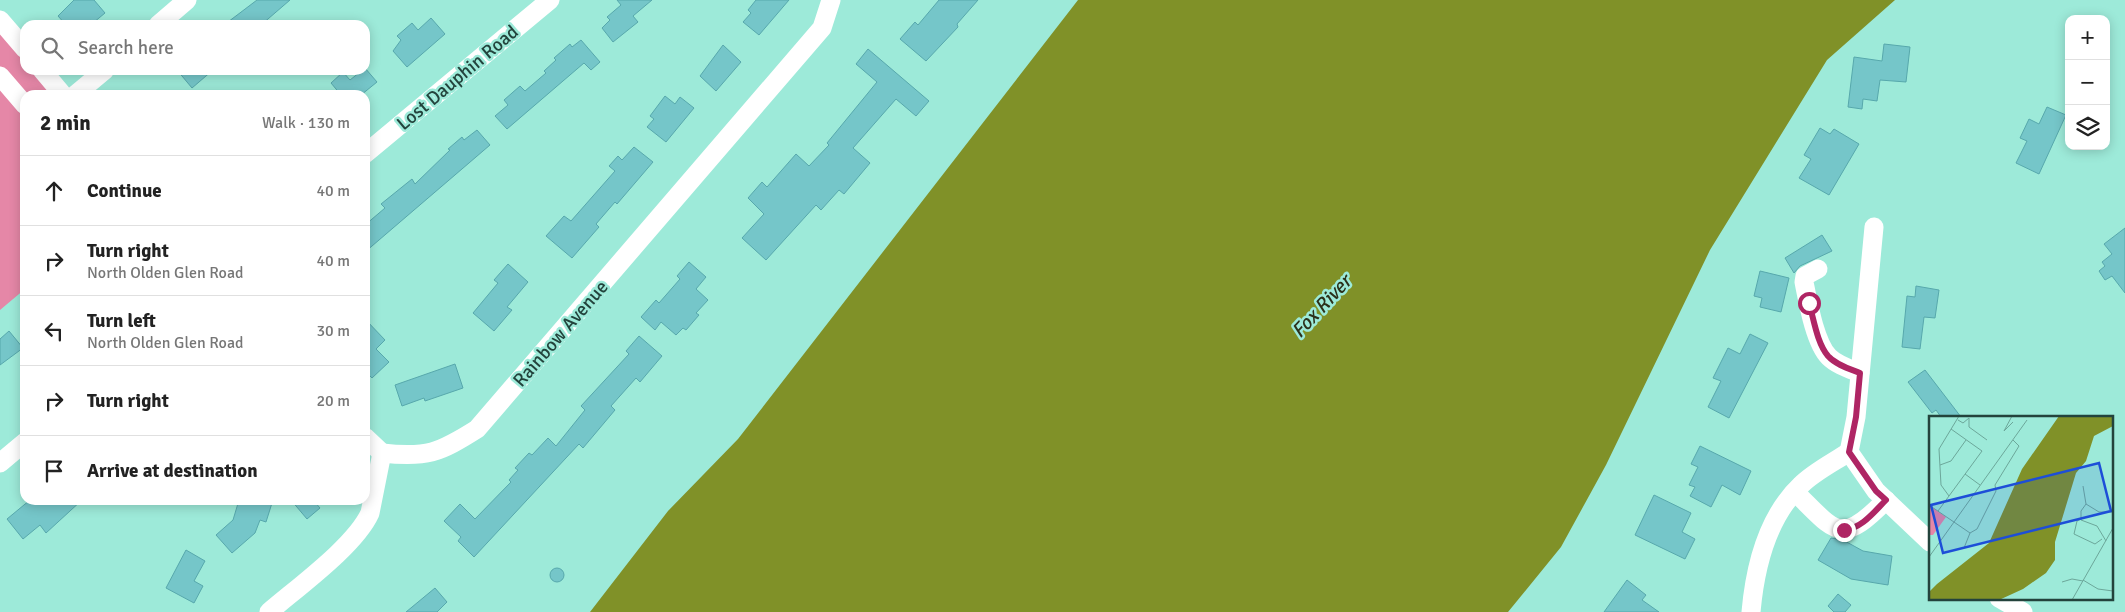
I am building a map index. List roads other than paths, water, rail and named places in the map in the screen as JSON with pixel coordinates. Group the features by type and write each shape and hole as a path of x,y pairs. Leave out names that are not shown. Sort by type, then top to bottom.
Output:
{"street":[{"path":"164,20 187,0"},
{"name":"Lost Dauphin Road","path":"370,150 550,0"},
{"name":"Rainbow Avenue","path":"382,453 413,456 446,448 477,429 822,28 831,0"},
{"path":"0,20 20,43"},
{"path":"46,75 60,90"},
{"path":"81,90 99,75"},
{"path":"0,76 20,99"},
{"path":"1751,612 1755,574 1774,519 1801,484 1849,452 1856,417 1874,227"},
{"path":"1818,269 1805,276 1804,282 1820,340 1828,356 1837,363 1860,373"},
{"path":"269,612 351,540 366,522 370,513 382,453 370,442"},
{"path":"0,463 20,446"},
{"path":"1849,452 1876,491 1929,541"},
{"path":"1795,492 1828,524 1844,530 1852,529 1865,522 1886,500"},
{"path":"2002,600 2023,612"}],"water":[{"name":"Fox River","path":"1078,0 1895,0 1827,60 1710,250 1606,465 1561,547 1508,612 590,612 668,511 738,439"}]}
